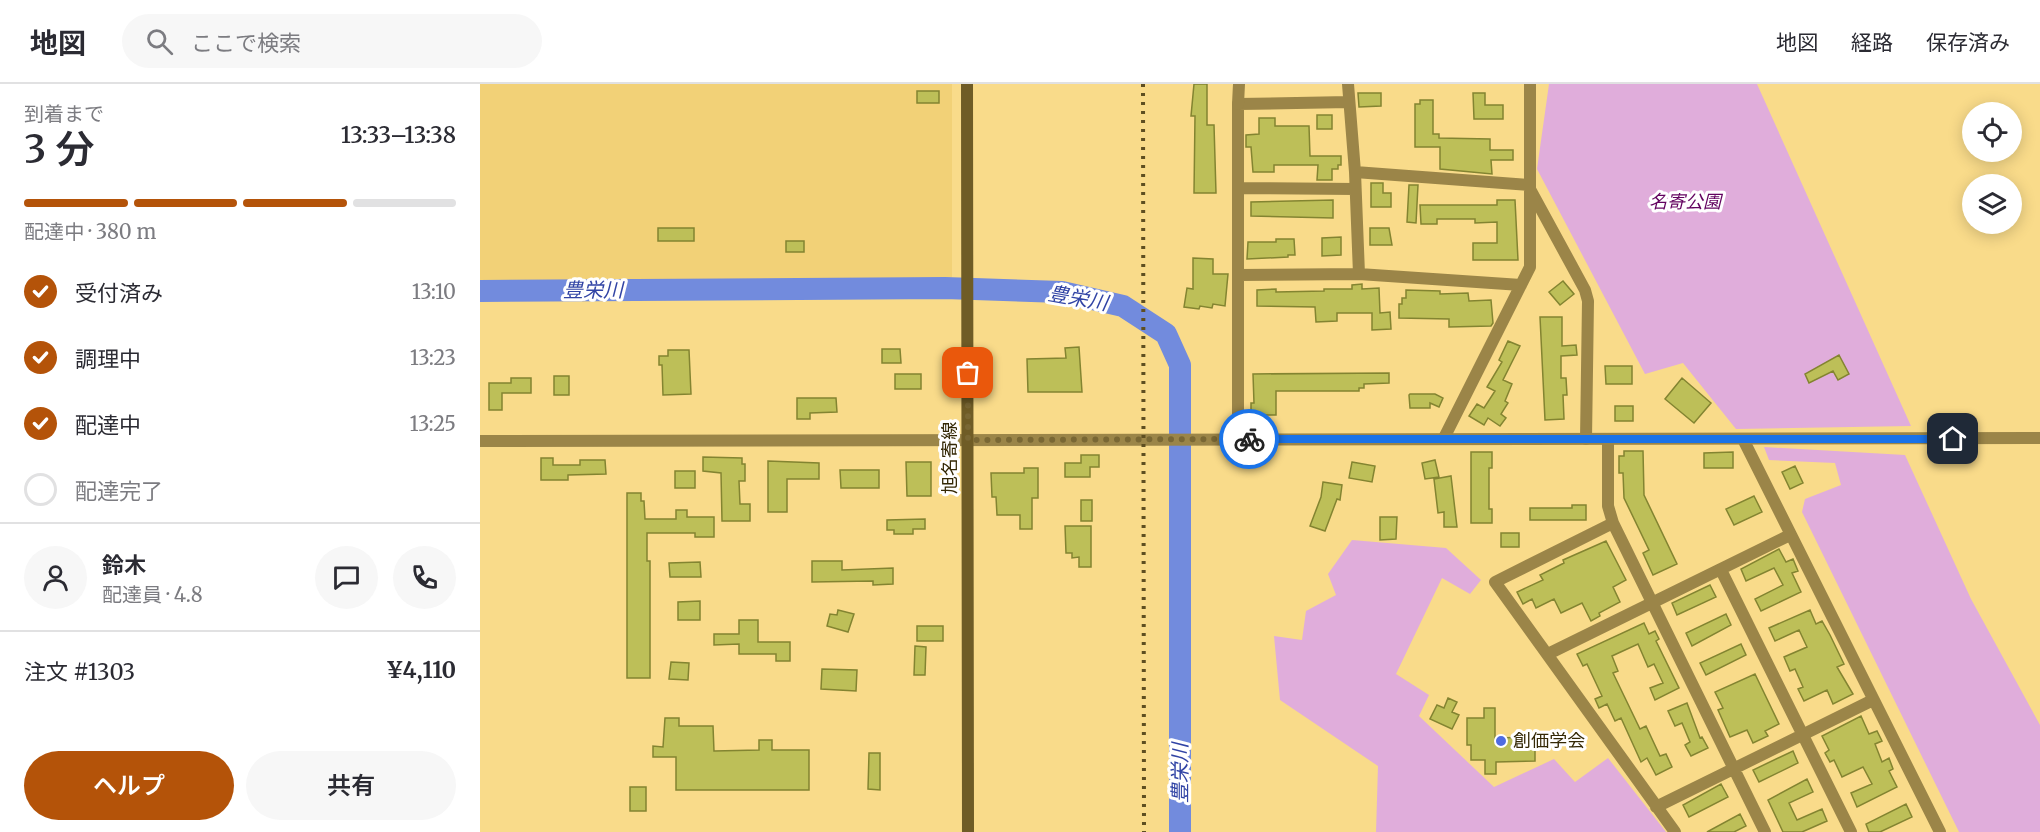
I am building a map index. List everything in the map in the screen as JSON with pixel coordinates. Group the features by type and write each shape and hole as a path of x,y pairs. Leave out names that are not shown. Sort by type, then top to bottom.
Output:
{"main road":[{"name":"旭名寄線","path":"967,84 968,832"}],"street":[{"path":"1238,439 1239,84"},
{"path":"1348,84 1355,171 1359,274"},
{"path":"1444,438 1530,267 1528,185 1530,84"},
{"path":"1238,104 1349,102"},
{"path":"1355,171 1528,185"},
{"path":"1528,185 1585,290 1588,301 1586,439"},
{"path":"1239,188 1355,189"},
{"path":"1238,275 1359,274 1521,285"},
{"path":"480,441 2040,438"},
{"path":"1608,439 1608,506 1613,523 1765,832"},
{"path":"1743,439 1940,832"},
{"path":"1613,523 1495,582 1675,832"},
{"path":"1548,654 1790,535"},
{"path":"1721,570 1851,832"},
{"path":"1656,807 1873,700"}],"shaded area":[{"path":"480,84 952,84 952,281 480,284"}],"green space":[{"name":"名寄公園","path":"1549,84 1757,84 1911,426 1736,429 1683,363 1645,374 1537,169"},
{"path":"1764,447 1905,455 1971,599 2040,725 2040,832 1959,832 1802,512 1805,499 1841,485 1835,463 1769,460"},
{"path":"1352,540 1446,548 1481,580 1470,594 1442,578 1396,674 1429,695 1419,716 1494,787 1554,759 1575,782 1608,758 1666,832 1376,832 1378,766 1280,700 1274,636 1302,640 1306,611 1336,595 1328,574"}],"building":[{"path":"1194,84 1207,84 1207,125 1214,125 1216,193 1194,193 1195,116 1191,116"},
{"path":"917,91 939,91 939,103 917,103"},
{"path":"1358,93 1381,93 1381,106 1359,107"},
{"path":"1473,93 1485,93 1485,105 1503,105 1503,119 1474,119"},
{"path":"1420,100 1433,100 1433,134 1439,134 1439,138 1490,139 1490,150 1513,150 1513,160 1491,160 1492,174 1440,169 1440,147 1415,147 1415,104 1420,104"},
{"path":"1317,115 1332,115 1332,129 1317,129"},
{"path":"1259,118 1275,118 1275,126 1309,126 1310,156 1341,156 1341,165 1338,165 1338,169 1332,169 1332,180 1317,180 1318,165 1274,165 1274,172 1253,172 1251,147 1246,147 1246,135 1259,134"},
{"path":"1371,183 1383,183 1383,193 1391,193 1391,207 1371,207"},
{"path":"1409,185 1418,185 1416,223 1407,222"},
{"path":"1333,200 1333,218 1251,216 1251,202"},
{"path":"1497,200 1515,200 1518,260 1473,260 1473,243 1497,243 1497,222 1475,223 1475,219 1437,219 1437,224 1421,224 1420,205 1497,205"},
{"path":"658,228 694,228 694,241 658,241"},
{"path":"1370,228 1389,228 1392,245 1370,245"},
{"path":"1341,237 1341,255 1322,256 1322,238"},
{"path":"1276,239 1294,239 1295,255 1247,259 1248,242 1276,242"},
{"path":"786,241 804,241 804,252 786,252"},
{"path":"1193,258 1213,259 1213,274 1228,274 1225,306 1213,304 1212,308 1200,306 1199,309 1184,307 1187,288 1193,289"},
{"path":"1563,281 1574,294 1560,305 1549,292"},
{"path":"1362,284 1362,289 1379,288 1380,313 1390,312 1391,329 1372,330 1372,313 1337,313 1337,321 1316,322 1315,307 1257,306 1257,290 1324,291 1324,289 1352,289 1352,285"},
{"path":"1406,290 1440,291 1440,294 1468,293 1469,301 1491,300 1493,323 1491,326 1449,327 1449,319 1399,318 1399,304 1402,304 1402,298 1406,298"},
{"path":"1540,317 1562,317 1562,346 1576,345 1577,355 1561,356 1561,378 1566,378 1567,395 1563,395 1564,419 1545,420"},
{"path":"1508,341 1520,346 1503,380 1512,384 1505,401 1508,403 1501,414 1506,418 1500,426 1488,418 1484,425 1469,416 1477,404 1484,408 1495,391 1487,387 1502,362 1499,360"},
{"path":"1079,347 1082,392 1028,392 1027,359 1066,358 1065,348"},
{"path":"882,349 900,349 901,363 882,363"},
{"path":"668,350 689,350 691,394 663,395 662,365 659,365 659,356 668,356"},
{"path":"1839,355 1849,374 1838,380 1833,371 1809,383 1805,374"},
{"path":"1605,366 1632,366 1632,384 1606,384"},
{"path":"1389,373 1389,383 1364,384 1364,388 1359,388 1359,391 1276,391 1276,415 1251,415 1251,403 1254,403 1253,374"},
{"path":"895,374 921,374 921,389 895,389"},
{"path":"554,376 569,376 569,395 554,395"},
{"path":"511,378 531,378 531,393 502,393 502,410 489,410 489,383 511,383"},
{"path":"1682,378 1711,403 1694,423 1665,399"},
{"path":"1410,394 1435,394 1443,398 1439,407 1430,403 1430,408 1410,408"},
{"path":"797,398 836,398 837,412 810,413 810,419 797,419"},
{"path":"1615,406 1633,406 1633,421 1615,421"},
{"path":"1624,451 1643,451 1644,495 1677,564 1653,575 1643,553 1649,550 1624,498 1623,473 1619,473 1619,456 1624,456"},
{"path":"1471,452 1492,452 1492,468 1489,468 1489,509 1492,509 1492,523 1471,523"},
{"path":"1733,452 1733,468 1704,468 1704,453"},
{"path":"1081,455 1099,455 1099,467 1090,467 1090,477 1065,477 1065,463 1081,463"},
{"path":"703,457 742,458 742,464 745,464 745,481 739,481 740,504 750,504 750,521 722,521 721,473 703,471"},
{"path":"541,458 553,458 553,465 580,465 580,460 605,460 606,474 568,475 568,480 541,480"},
{"path":"1435,460 1439,477 1425,479 1422,463"},
{"path":"768,461 819,463 819,479 787,479 787,512 768,512"},
{"path":"906,462 931,462 931,496 907,496"},
{"path":"1352,462 1375,466 1372,482 1349,478"},
{"path":"1795,466 1803,483 1790,489 1782,472"},
{"path":"1024,468 1038,468 1038,498 1032,498 1032,529 1020,529 1020,515 997,515 996,497 992,497 991,473 1024,473"},
{"path":"840,470 879,470 879,488 841,488"},
{"path":"675,471 695,471 695,488 675,488"},
{"path":"1451,476 1457,527 1444,527 1444,512 1438,513 1434,479"},
{"path":"1323,482 1342,485 1340,500 1337,499 1325,531 1310,526 1321,497"},
{"path":"627,493 641,493 645,519 676,519 676,510 687,510 687,517 714,517 714,537 695,537 695,533 647,533 647,561 650,561 650,678 627,678"},
{"path":"1754,496 1762,512 1734,525 1726,509"},
{"path":"1081,500 1092,500 1092,521 1081,521"},
{"path":"1572,505 1586,505 1586,520 1530,520 1530,508 1572,508"},
{"path":"1380,517 1397,517 1396,539 1380,540"},
{"path":"925,519 925,529 913,529 913,534 894,534 894,530 887,530 887,520"},
{"path":"1065,526 1091,526 1091,567 1079,567 1079,557 1072,558 1072,553 1066,553"},
{"path":"1501,533 1519,533 1519,547 1501,547"},
{"path":"1606,541 1626,580 1613,587 1620,602 1599,613 1600,616 1591,621 1582,603 1561,613 1554,599 1536,608 1532,599 1523,604 1517,592 1543,580 1540,575 1564,563 1563,560"},
{"path":"1779,549 1786,562 1793,559 1798,571 1792,573 1801,592 1761,611 1755,599 1783,585 1774,568 1746,581 1741,569"},
{"path":"812,561 842,561 842,570 893,568 893,584 873,585 873,581 812,582"},
{"path":"700,562 701,577 670,577 669,563"},
{"path":"1710,585 1716,597 1677,615 1672,603"},
{"path":"700,601 700,620 678,620 678,602"},
{"path":"838,610 854,614 848,632 827,626 830,614 837,615"},
{"path":"1810,610 1816,624 1822,621 1830,635 1844,664 1837,667 1853,694 1833,704 1827,690 1804,701 1798,689 1803,687 1795,669 1790,671 1784,657 1807,647 1799,630 1775,641 1769,628"},
{"path":"1726,614 1731,625 1692,646 1686,633"},
{"path":"739,620 758,620 758,642 790,642 790,661 776,661 776,654 739,654 739,644 714,645 714,634 739,634"},
{"path":"1644,623 1649,634 1655,631 1659,639 1656,641 1679,688 1655,700 1650,688 1663,683 1654,664 1648,667 1638,644 1612,656 1618,671 1613,673 1640,729 1646,726 1660,756 1666,754 1672,767 1656,775 1647,758 1641,762 1621,718 1615,721 1607,704 1599,708 1595,699 1602,696 1587,664 1583,666 1577,654"},
{"path":"917,626 943,626 943,641 917,641"},
{"path":"1741,644 1746,655 1706,675 1700,663"},
{"path":"915,646 926,647 925,675 914,675"},
{"path":"671,662 689,663 688,680 669,679"},
{"path":"822,669 857,670 856,691 821,689"},
{"path":"1755,674 1779,724 1765,731 1768,736 1753,743 1747,730 1730,737 1718,710 1723,708 1715,692"},
{"path":"1448,698 1457,702 1452,712 1459,715 1452,729 1430,719 1437,705 1444,708"},
{"path":"1687,703 1700,738 1702,737 1708,748 1691,756 1685,745 1690,742 1682,723 1675,726 1668,711"},
{"name":"創価学会","path":"1484,708 1495,708 1495,738 1535,737 1535,761 1496,762 1496,774 1485,774 1485,760 1471,760 1471,745 1467,745 1467,718 1484,718"},
{"path":"1861,716 1869,734 1877,731 1882,741 1875,744 1882,762 1889,758 1893,769 1889,771 1897,787 1857,807 1851,793 1872,784 1863,767 1842,777 1834,760 1830,762 1825,753 1829,750 1822,736"},
{"path":"665,718 679,718 679,726 713,726 714,751 759,750 759,740 772,740 772,750 809,750 809,790 676,790 676,757 653,757 653,746 663,747"},
{"path":"1793,751 1798,763 1759,782 1753,770"},
{"path":"869,753 880,753 880,790 868,789"},
{"path":"1807,779 1813,792 1789,803 1797,820 1822,809 1827,821 1802,832 1783,832 1768,800"},
{"path":"1721,784 1728,797 1689,817 1683,805"},
{"path":"630,787 646,787 646,811 630,811"},
{"path":"1906,804 1912,817 1880,832 1869,832 1866,824"},
{"path":"1740,814 1746,826 1734,832 1707,832"}],"waterway":[{"name":"豊栄川","path":"480,291 945,288 1062,292 1123,306 1166,334 1180,365 1180,832"}],"railway":[{"path":"1143,84 1144,832"}],"way so far":[{"path":"968,373 968,440 1249,439"}],"place":[{"name":"創価学会","path":"1501,741"}],"route":[{"path":"1249,439 1953,439"}]}
